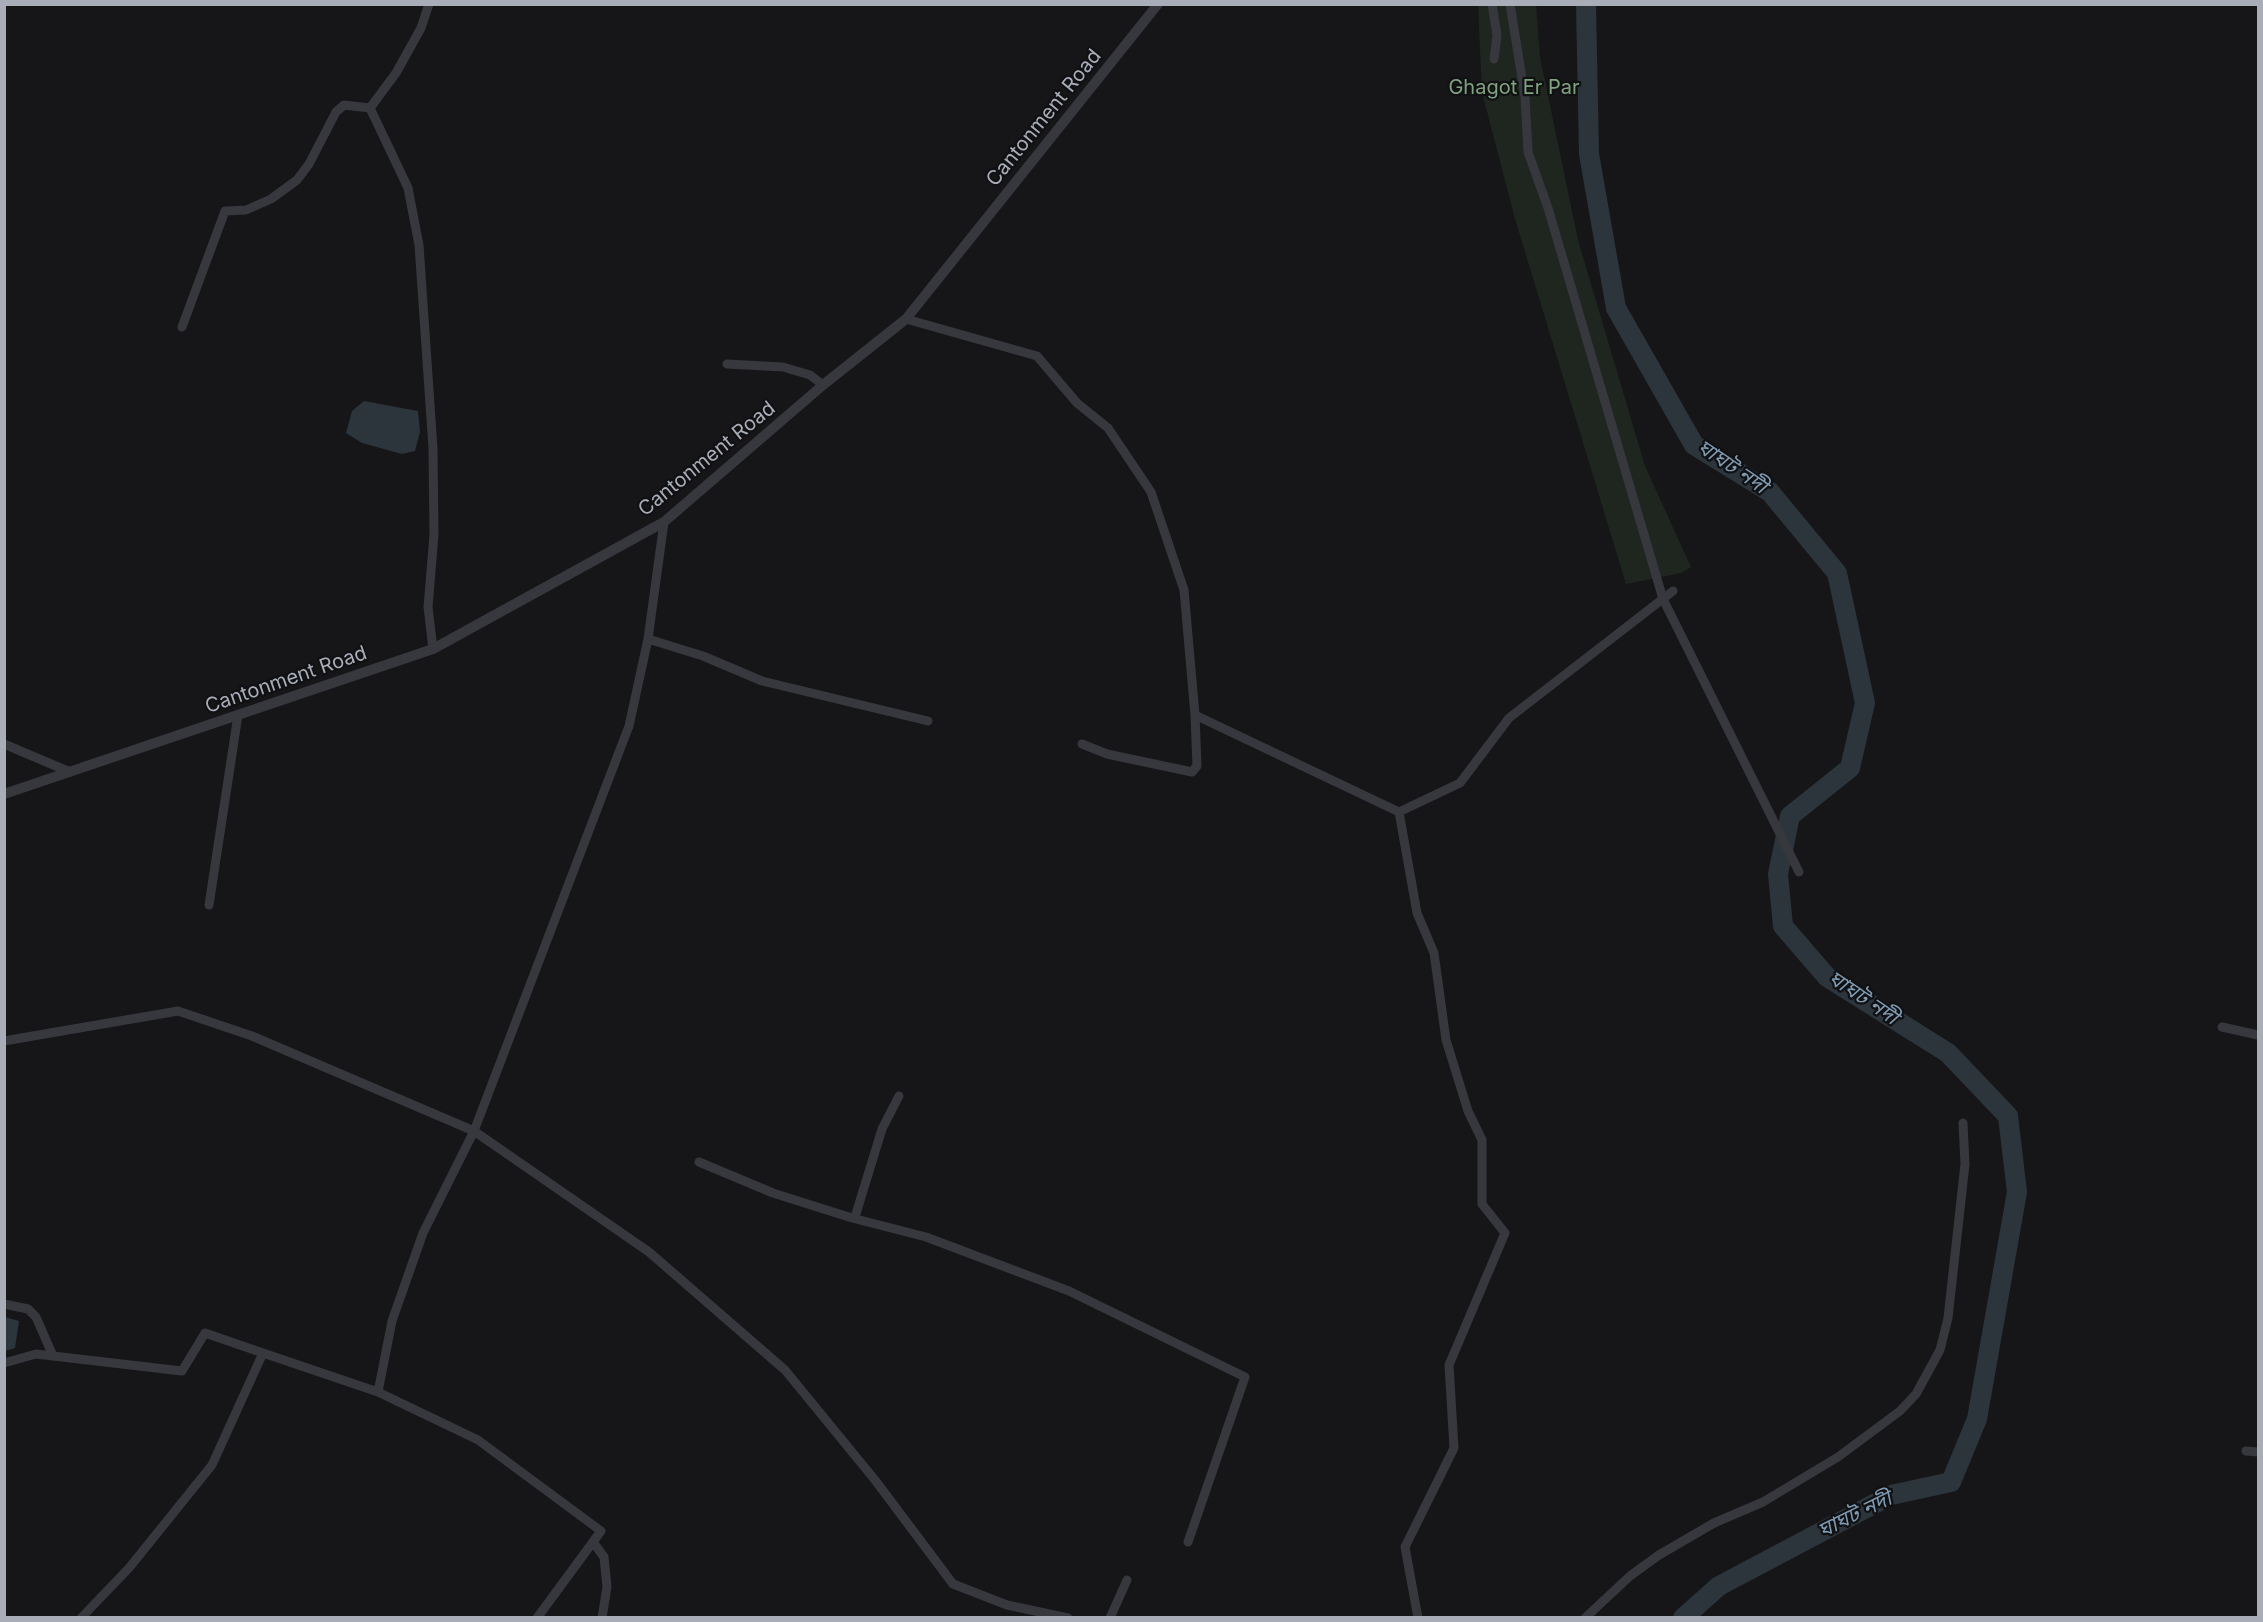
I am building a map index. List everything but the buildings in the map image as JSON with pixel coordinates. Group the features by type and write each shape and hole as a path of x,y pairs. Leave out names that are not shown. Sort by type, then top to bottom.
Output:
{"street":[{"path":"370,108 396,72 421,28 429,4"},
{"name":"Cantonment Road","path":"4,794 433,649 664,522 823,385 906,319 1158,4"},
{"path":"1492,4 1497,35 1494,59"},
{"path":"1510,4 1525,97 1528,152 1548,208 1662,599 1799,872"},
{"path":"182,327 225,211 246,210 271,199 297,180 309,164 336,112 344,105 370,108"},
{"path":"370,108 408,188 419,245 433,448 434,535 428,607 433,649"},
{"path":"906,319 1037,356 1077,403 1108,428 1151,492 1184,590 1197,766 1192,772 1107,754 1083,744"},
{"path":"727,363 783,367 810,375 823,385"},
{"path":"378,1392 392,1321 423,1233 474,1131 629,726 648,639 664,522"},
{"path":"1399,812 1460,783 1509,718 1673,591"},
{"path":"648,639 703,656 762,681 928,720"},
{"path":"209,905 238,715"},
{"path":"1195,715 1399,812"},
{"path":"4,744 70,772"},
{"path":"1399,812 1417,914 1434,953 1446,1040 1468,1111 1482,1140 1482,1204 1505,1233 1449,1365 1454,1448 1405,1547 1418,1617"},
{"path":"4,1041 178,1011 252,1036 474,1131 649,1252 785,1370 875,1480 953,1584 1006,1605 1068,1617"},
{"path":"2222,1028 2259,1035"},
{"path":"855,1217 882,1129 899,1096"},
{"path":"1585,1617 1630,1576 1659,1555 1714,1524 1763,1502 1838,1457 1900,1411 1916,1394 1940,1350 1948,1318 1965,1164 1963,1123"},
{"path":"699,1162 773,1193 852,1218 926,1237 1069,1292 1245,1377 1188,1542"},
{"path":"4,1304 28,1309 36,1317 53,1356"},
{"path":"4,1363 36,1354 182,1371 206,1333 378,1392 478,1440 601,1531 537,1617"},
{"path":"81,1617 129,1568 212,1466 263,1353"},
{"path":"2246,1451 2259,1452"},
{"path":"593,1542 604,1557 607,1587 602,1617"},
{"path":"1110,1617 1127,1580"}],"green space":[{"name":"Ghagot Er Par","path":"1478,5 1536,5 1540,57 1578,240 1645,466 1691,567 1681,573 1626,584 1515,219 1482,92"}],"shaded area":[{"path":"364,401 418,411 420,432 415,451 402,454 362,443 346,433 352,411"},
{"path":"5,1317 19,1321 15,1348 5,1351"}],"waterway":[{"name":"ঘাঘট নদী","path":"1586,4 1589,154 1616,308 1694,445 1770,492 1837,573 1865,703 1850,768 1790,816 1778,874 1783,926 1827,977 1948,1053 2008,1116 2017,1192 1977,1419 1951,1482 1891,1495 1719,1586 1683,1618"}]}
